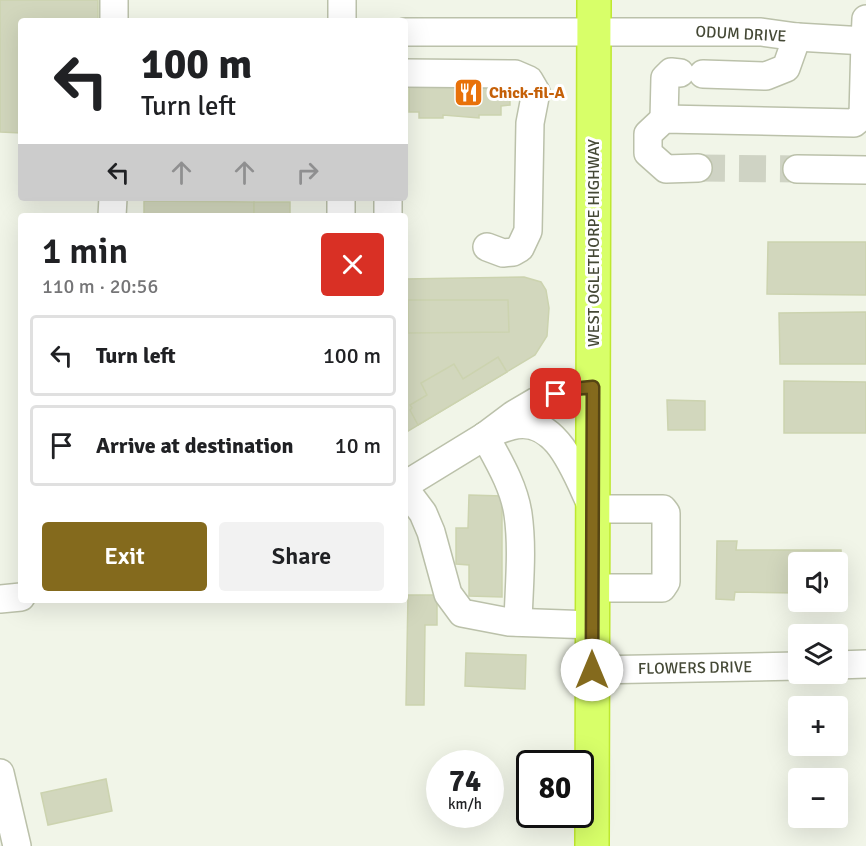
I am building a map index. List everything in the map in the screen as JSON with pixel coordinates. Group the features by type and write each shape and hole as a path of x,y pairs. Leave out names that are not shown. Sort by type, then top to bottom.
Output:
{"highway":[{"name":"WEST OGLETHORPE HIGHWAY","path":"592,846 594,15"}],"street":[{"path":"114,0 114,18"},
{"path":"342,0 342,18"},
{"name":"ODUM DRIVE","path":"408,32 594,15 797,37 865,30"},
{"path":"698,168 666,169 648,153 648,134 664,119 854,123 863,115 865,30"},
{"path":"664,119 665,78 671,72 766,76 786,68 797,37"},
{"path":"408,73 515,74 533,84 536,92 530,123 528,231 520,248 513,252 504,253 487,247"},
{"path":"797,169 866,170"},
{"path":"408,485 535,402 573,389 593,387"},
{"path":"485,436 513,425 543,428 563,448 592,509 663,509 666,513 666,582 662,588 592,588"},
{"path":"485,436 502,466 518,512 520,541 518,622"},
{"path":"408,491 423,513 431,532 448,594 462,613 518,622 592,625"},
{"path":"0,599 18,597"},
{"path":"848,665 866,664"},
{"name":"FLOWERS DRIVE","path":"592,670 788,666"},
{"path":"0,773 17,846"}],"building":[{"path":"0,0 98,0 98,18 18,18 18,133 0,132"},
{"path":"409,80 502,80 503,88 510,87 510,105 501,106 501,115 479,115 479,118 443,115 443,118 419,118 419,112 409,112"},
{"path":"144,201 254,202 254,213 144,213"},
{"path":"254,202 290,202 290,213 254,213"},
{"path":"768,242 866,242 866,295 767,294"},
{"path":"524,277 541,282 546,290 549,308 547,336 535,355 408,431 408,279"},
{"path":"408,300 508,300 509,332 408,333"},
{"path":"866,312 866,364 780,364 779,313"},
{"path":"498,357 507,372 418,425 410,410 412,408 410,405 427,395 421,383 454,364 463,379"},
{"path":"784,381 866,382 866,433 784,433"},
{"path":"667,400 705,401 705,430 668,430"},
{"path":"469,495 502,496 502,597 469,596 469,565 456,564 456,528 468,528"},
{"path":"717,541 737,541 736,550 841,550 841,552 788,552 788,593 735,592 734,600 716,599"},
{"path":"408,595 437,595 437,625 425,625 424,705 406,705"},
{"path":"466,653 526,655 525,689 465,686"},
{"path":"106,779 112,811 48,825 41,793"}],"tunnel":[{"path":"698,168 797,169"}],"place":[{"name":"Chick-fil-A","path":"468,93"}],"route":[{"path":"556,394 593,387 592,670"}]}
